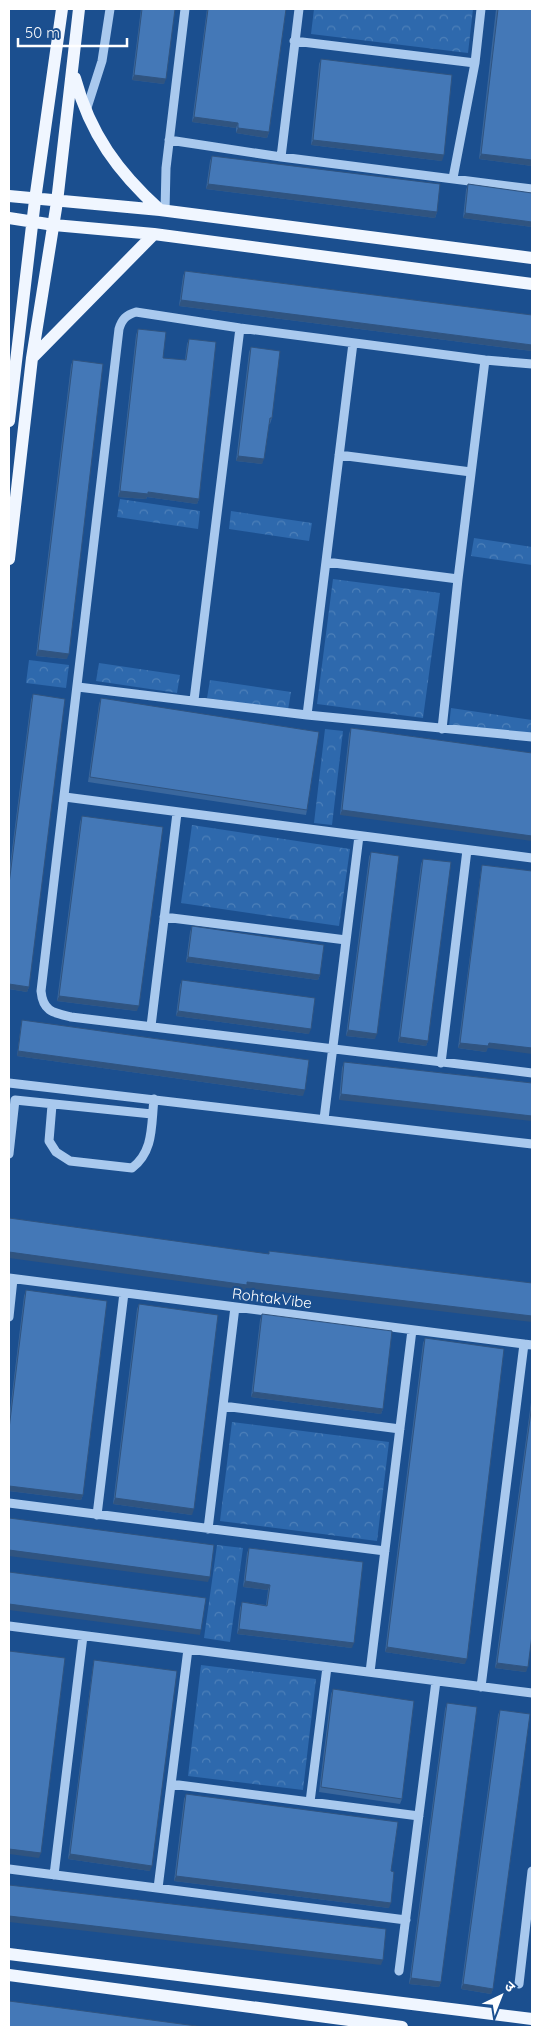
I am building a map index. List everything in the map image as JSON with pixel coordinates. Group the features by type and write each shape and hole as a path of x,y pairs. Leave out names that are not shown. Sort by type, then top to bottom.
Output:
{"main road":[{"path":"9,422 34,200 62,9"},
{"path":"9,559 32,358 54,225 79,9"},
{"path":"73,70 81,101 96,133 133,185 163,211"},
{"path":"9,196 34,200 163,211 532,258"},
{"path":"9,218 54,225 154,234 532,284"},
{"path":"32,358 154,234"},
{"path":"9,340 16,352"},
{"path":"9,1954 532,2019"},
{"path":"9,1975 402,2027"}],"street":[{"path":"86,112 102,61 110,9"},
{"path":"163,211 169,140 185,9"},
{"path":"281,157 299,9"},
{"path":"453,178 475,63 481,9"},
{"path":"294,42 475,63"},
{"path":"169,140 281,157 532,189"},
{"path":"532,364 484,360 353,343 136,312 127,315 122,320 108,424 42,991 42,1000 52,1012 71,1017 532,1073"},
{"path":"194,700 240,328"},
{"path":"307,715 353,343"},
{"path":"442,729 484,360"},
{"path":"339,455 471,472"},
{"path":"326,562 458,579"},
{"path":"78,687 307,715 532,737"},
{"path":"64,797 532,858"},
{"path":"151,1026 177,813"},
{"path":"324,1120 359,836"},
{"path":"441,1063 468,850"},
{"path":"164,917 346,940"},
{"path":"9,1083 532,1144"},
{"path":"9,1154 15,1100 152,1114"},
{"path":"52,1105 49,1141 56,1152 70,1161 132,1168 142,1161 150,1142 154,1100"},
{"path":"9,1317 11,1279"},
{"name":"RohtakVibe","path":"11,1279 528,1345"},
{"path":"97,1514 124,1293"},
{"path":"208,1529 235,1307"},
{"path":"370,1672 412,1330"},
{"path":"481,1687 528,1345"},
{"path":"223,1406 400,1428"},
{"path":"9,1503 385,1552"},
{"path":"9,1626 532,1693"},
{"path":"54,1875 83,1636"},
{"path":"158,1888 188,1649"},
{"path":"310,1802 327,1667"},
{"path":"399,1971 436,1681"},
{"path":"171,1784 419,1816"},
{"path":"9,1869 406,1920"},
{"path":"519,1984 528,1932 532,1871"}],"green space":[{"path":"314,9 473,9 468,53 311,34"},
{"path":"120,499 200,511 198,529 117,517"},
{"path":"231,511 312,523 309,541 229,529"},
{"path":"474,538 532,547 532,565 471,556"},
{"path":"333,579 440,593 423,718 317,704"},
{"path":"29,660 69,665 66,688 26,683"},
{"path":"99,663 180,675 177,693 96,681"},
{"path":"210,680 291,692 288,710 207,698"},
{"path":"451,708 532,720 530,738 449,726"},
{"path":"325,729 343,731 332,825 314,823"},
{"path":"192,825 350,849 339,926 181,903"},
{"path":"232,1422 389,1442 377,1541 220,1521"},
{"path":"217,1545 243,1548 230,1642 204,1638"},
{"path":"201,1665 316,1679 303,1790 188,1776"}],"building":[{"path":"142,9 175,9 166,79 134,75"},
{"path":"208,9 286,9 269,132 238,128 238,123 194,117"},
{"path":"498,9 532,9 532,160 481,154"},
{"path":"321,59 452,75 444,155 313,140"},
{"path":"212,156 440,184 437,212 208,184"},
{"path":"468,184 532,193 532,222 465,213"},
{"path":"185,271 532,315 532,345 181,300"},
{"path":"138,329 166,332 163,358 186,360 189,339 216,342 199,499 148,492 148,494 120,491"},
{"path":"251,347 280,351 272,418 270,418 264,459 238,456"},
{"path":"73,360 103,364 69,654 38,650"},
{"path":"33,694 65,699 29,987 9,984 9,884"},
{"path":"101,698 319,732 307,810 90,777"},
{"path":"351,728 532,753 532,836 342,810"},
{"path":"82,816 163,827 139,1006 59,996"},
{"path":"371,852 399,856 377,1034 348,1030"},
{"path":"423,859 451,862 428,1041 400,1037"},
{"path":"482,865 532,871 532,1048 489,1043 488,1046 460,1043"},
{"path":"192,926 324,945 320,975 188,957"},
{"path":"182,980 315,998 311,1029 178,1011"},
{"path":"22,1020 309,1060 305,1090 18,1051"},
{"path":"344,1062 532,1083 532,1116 341,1094"},
{"path":"9,1218 269,1254 269,1251 532,1283 532,1316 247,1282 247,1285 9,1252"},
{"path":"26,1290 107,1301 83,1495 9,1486 9,1429"},
{"path":"139,1304 218,1315 194,1509 115,1498"},
{"path":"262,1314 392,1331 383,1409 253,1392"},
{"path":"425,1338 504,1349 467,1659 387,1647"},
{"path":"532,1404 532,1635 528,1667 497,1663"},
{"path":"9,1518 214,1545 210,1577 9,1550"},
{"path":"249,1548 363,1562 354,1643 239,1629 242,1602 267,1606 270,1585 245,1581"},
{"path":"9,1572 206,1598 201,1630 9,1604"},
{"path":"9,1651 65,1658 41,1853 9,1849"},
{"path":"94,1660 177,1671 152,1866 70,1854"},
{"path":"333,1689 414,1701 402,1799 321,1787"},
{"path":"447,1703 477,1707 441,1982 411,1978"},
{"path":"500,1710 530,1714 493,1989 463,1984"},
{"path":"186,1794 398,1822 391,1871 394,1872 391,1903 176,1876"},
{"path":"9,1885 386,1929 383,1960 9,1916"},
{"path":"9,2001 204,2027 9,2027"}]}
